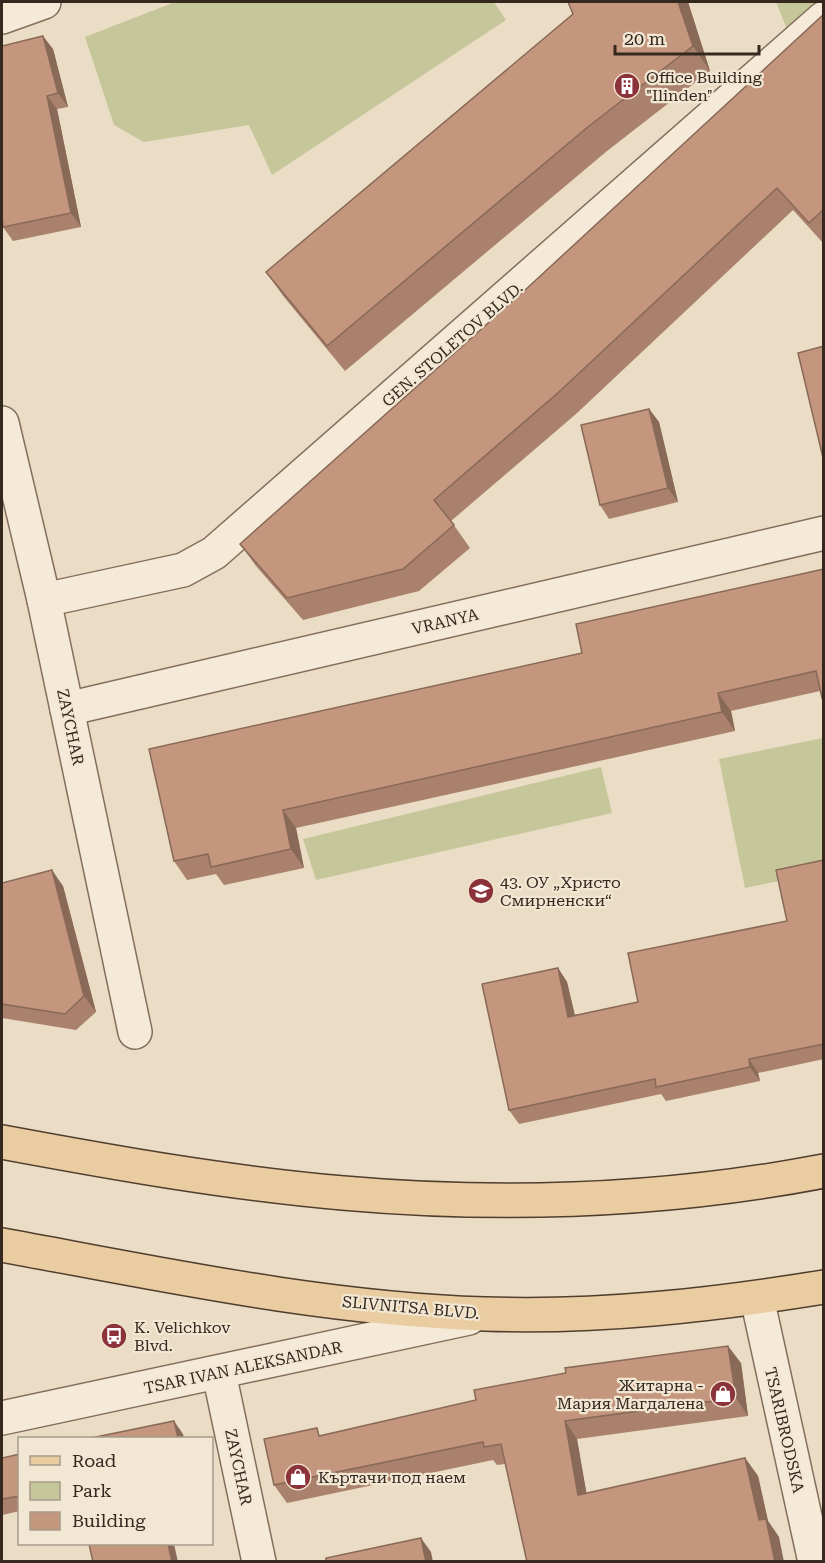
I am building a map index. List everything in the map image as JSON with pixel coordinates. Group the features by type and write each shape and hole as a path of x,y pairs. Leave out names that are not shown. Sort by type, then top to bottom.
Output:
{"main road":[{"path":"2,1142 253,1184 432,1199 525,1200 664,1193 734,1187 824,1171"},
{"name":"SLIVNITSA BLVD.","path":"2,1245 258,1290 369,1305 484,1314 595,1313 671,1308 824,1287"}],"street":[{"path":"2,17 44,2"},
{"name":"GEN. STOLETOV BLVD.","path":"44,600 183,570 214,553 824,18"},
{"name":"ZAYCHAR","path":"2,423 44,600 135,1032"},
{"name":"VRANYA","path":"67,709 824,533"},
{"name":"TSARIBRODSKA","path":"757,1298 815,1562"},
{"name":"TSAR IVAN ALEKSANDAR","path":"2,1418 484,1314"},
{"name":"ZAYCHAR","path":"219,1373 259,1562"}],"green space":[{"path":"175,2 494,2 506,20 272,175 249,125 144,142 114,125 85,37"},
{"path":"776,2 823,2 823,18 793,44"},
{"path":"823,738 823,872 745,888 719,759"},
{"path":"601,767 612,813 316,880 303,839"}],"building":[{"path":"568,2 678,2 693,46 589,126 327,346 266,272 573,14"},
{"path":"824,14 824,209 809,223 777,188 560,391 434,500 454,525 403,569 287,598 240,544 524,291"},
{"path":"43,36 58,93 47,96 71,213 3,227 2,46"},
{"path":"824,346 824,462 798,353"},
{"path":"649,409 668,488 600,505 581,425"},
{"path":"824,569 824,697 822,698 816,671 718,693 722,712 283,810 291,849 211,867 208,854 174,861 149,749 582,653 576,624"},
{"path":"824,860 824,1044 749,1059 750,1067 656,1087 655,1079 509,1110 482,984 558,968 568,1017 638,1002 628,953 787,921 776,870"},
{"path":"52,870 84,996 65,1014 2,1004 2,883"},
{"path":"728,1346 736,1398 565,1421 578,1495 745,1458 759,1520 766,1519 775,1562 527,1562 501,1444 484,1447 483,1442 274,1485 264,1439 317,1428 319,1436 476,1400 474,1390 566,1373 565,1368"},
{"path":"174,1421 178,1437 96,1437"},
{"path":"18,1454 18,1496 2,1499 2,1458"},
{"path":"421,1538 426,1562 326,1562 326,1558"},
{"path":"89,1545 168,1545 172,1562 93,1562"}],"place":[{"name":"Office Building \"Ilinden\"","path":"627,86"},
{"name":"43. ОУ „Христо Смирненски“","path":"481,891"},
{"name":"K. Velichkov Blvd.","path":"114,1336"},
{"name":"Житарна - Мария Магдалена","path":"723,1394"},
{"name":"Къртачи под наем","path":"298,1477"}]}
